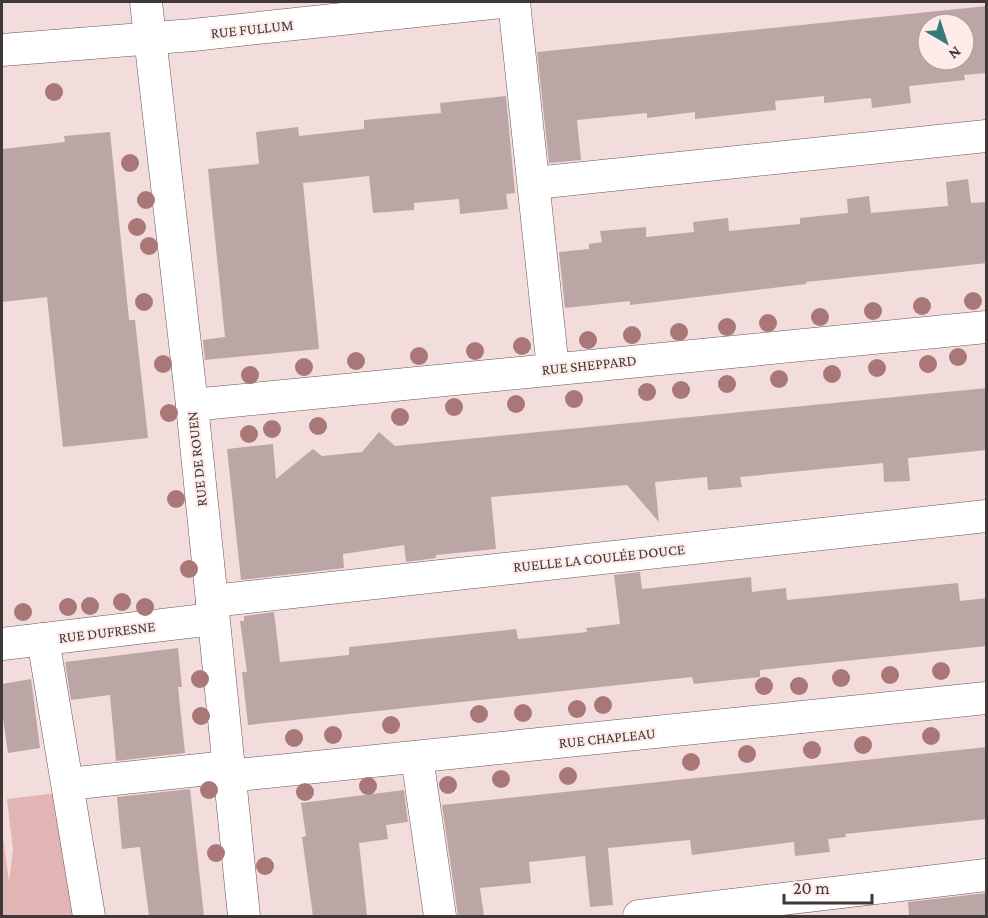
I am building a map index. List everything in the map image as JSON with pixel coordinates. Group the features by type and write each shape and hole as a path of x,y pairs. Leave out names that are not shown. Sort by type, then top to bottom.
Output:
{"street":[{"name":"RUE DE ROUEN","path":"146,2 192,405 244,916"},
{"name":"RUE FULLUM","path":"2,50 150,38 501,2"},
{"path":"514,2 553,369"},
{"path":"535,183 987,136"},
{"name":"RUE SHEPPARD","path":"192,405 987,327"},
{"name":"RUELLE LA COULÉE DOUCE","path":"213,610 987,516"},
{"name":"RUE DUFRESNE","path":"2,644 213,610"},
{"path":"42,639 89,916"},
{"name":"RUE CHAPLEAU","path":"68,784 417,757 987,698"},
{"path":"417,757 440,916"},
{"path":"639,916 987,875"}],"shaded area":[{"path":"65,792 83,916 2,916 2,830 9,882 13,850 7,799"}],"building":[{"path":"987,6 987,73 964,75 965,80 909,86 911,103 872,108 871,98 824,103 824,96 775,101 776,110 695,119 695,112 647,118 647,113 577,120 581,160 549,163 537,52 916,13 916,72 976,72 976,12 928,12"},
{"path":"506,96 515,193 506,194 508,209 460,214 459,199 414,203 414,210 373,213 369,176 303,183 319,349 205,360 203,340 225,337 208,169 259,164 256,132 298,127 299,136 364,129 364,120 441,113 440,103"},
{"path":"110,132 129,320 135,320 148,438 63,447 47,297 2,302 2,149 65,142 64,136"},
{"path":"968,179 971,203 987,202 987,263 806,282 806,284 630,305 630,301 565,308 559,252 589,249 589,244 602,242 600,231 646,227 646,237 694,232 693,222 728,218 729,231 800,224 800,218 848,213 847,199 869,196 871,213 948,206 946,182"},
{"path":"987,388 987,450 908,458 910,481 884,482 883,463 740,477 742,487 708,490 707,477 655,482 659,522 627,485 491,497 496,549 436,555 436,558 406,562 404,545 343,554 344,568 241,580 227,449 273,444 276,479 313,449 322,456 362,452 379,432 395,446"},
{"path":"640,572 642,589 751,577 752,592 786,588 787,600 958,583 960,601 987,598 987,646 760,670 760,677 694,684 692,677 248,725 242,672 247,672 240,621 244,621 244,616 274,612 280,662 349,655 349,647 516,629 518,639 587,632 586,628 620,624 614,575"},
{"path":"178,648 182,687 178,687 185,753 116,761 110,695 71,700 65,662"},
{"path":"31,679 40,748 8,753 2,712 2,684"},
{"path":"987,747 987,819 845,834 846,837 828,839 830,852 795,856 794,842 692,855 690,840 608,848 613,905 590,907 585,856 529,862 531,883 480,888 484,916 458,916 442,805"},
{"path":"190,789 204,916 149,916 140,847 122,849 117,797"},
{"path":"404,790 408,822 386,825 388,839 359,843 367,916 313,916 302,837 306,836 301,803"},
{"path":"987,893 987,916 909,916 908,902"}]}
